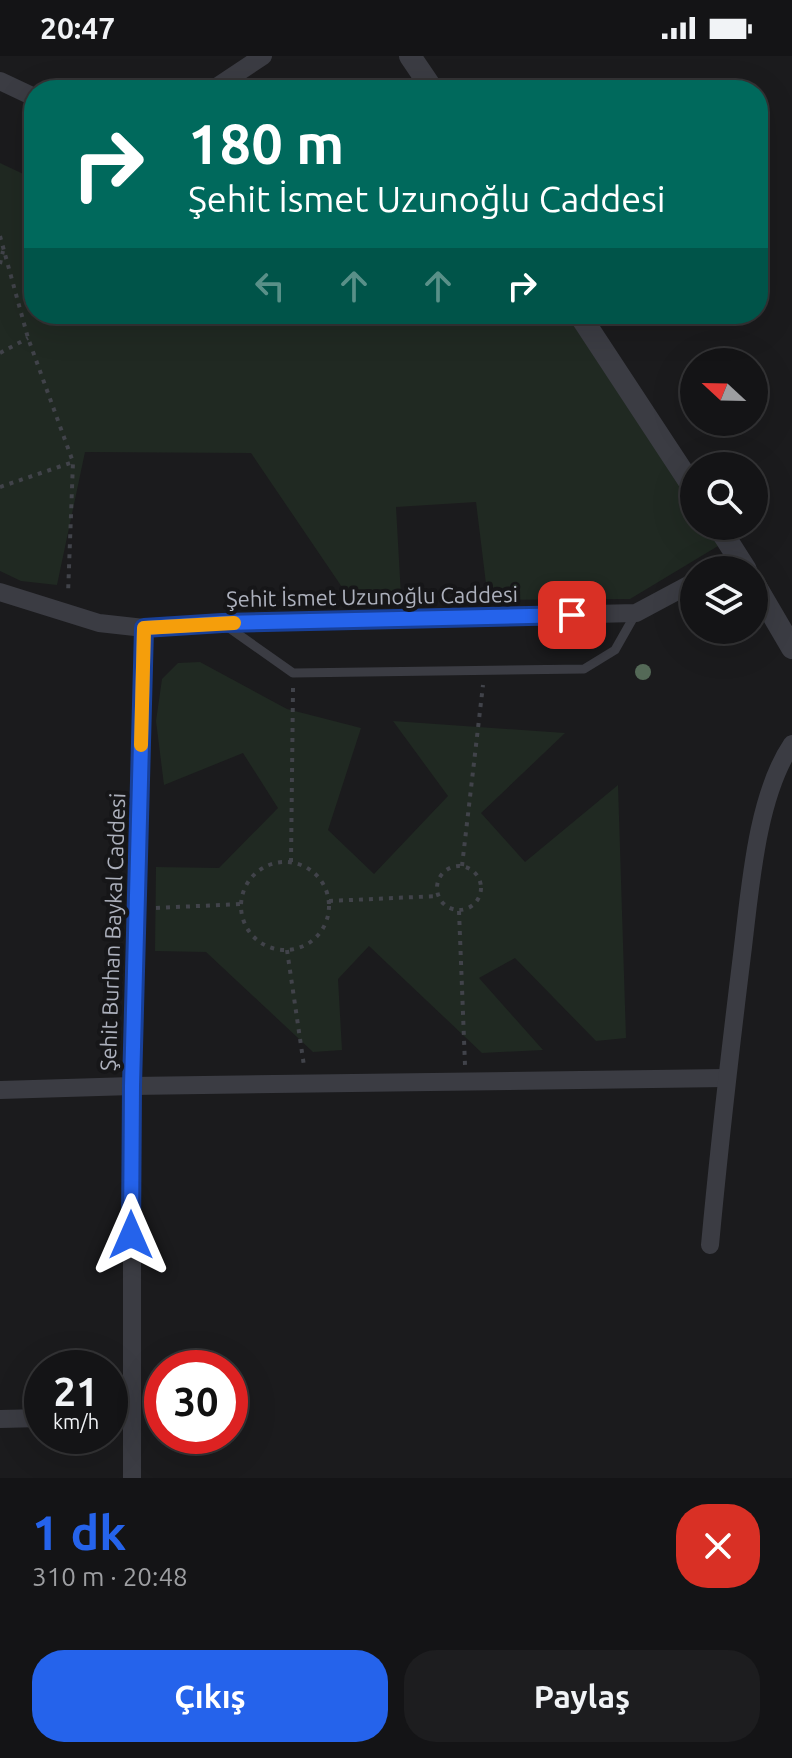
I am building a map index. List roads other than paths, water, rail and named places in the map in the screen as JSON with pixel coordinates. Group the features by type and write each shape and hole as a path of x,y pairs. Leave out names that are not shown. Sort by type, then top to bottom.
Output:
{"street":[{"path":"227,80 263,56"},
{"path":"410,56 426,80"},
{"path":"0,81 24,92"},
{"path":"586,324 680,468"},
{"name":"Şehit İsmet Uzunoğlu Caddesi","path":"0,592 99,623 144,628 222,623 636,613 680,589"},
{"path":"768,607 792,648"},
{"name":"Şehit Burhan Baykal Caddesi","path":"132,1478 132,1086 144,628"},
{"path":"710,1245 726,1078 750,890 764,813 779,763 792,744"},
{"path":"0,1090 726,1078"},
{"path":"0,1419 24,1418"}],"lane":[{"path":"222,623 293,673 584,669 615,650 636,613"}]}
